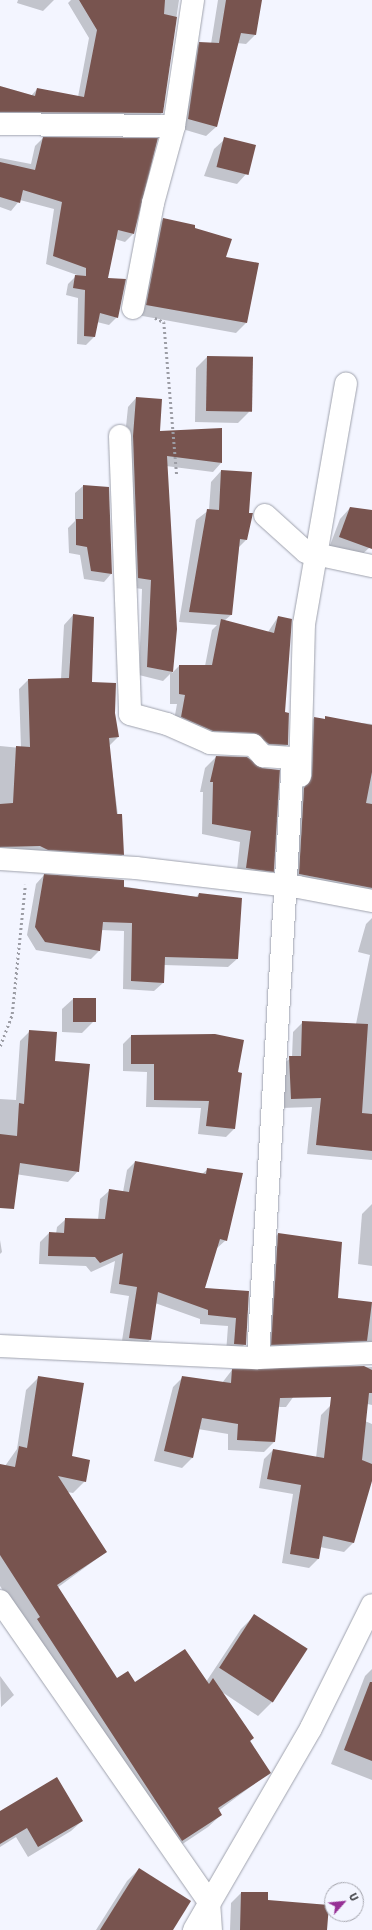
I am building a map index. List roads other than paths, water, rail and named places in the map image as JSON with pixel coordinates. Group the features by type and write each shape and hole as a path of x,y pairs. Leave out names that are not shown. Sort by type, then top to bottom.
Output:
{"street":[{"path":"133,308 153,203 174,126 193,0"},
{"path":"0,124 174,126"},
{"path":"258,1358 293,886 304,624 346,384"},
{"path":"120,436 130,714 167,724 210,742 253,745 263,756 293,758 293,886"},
{"path":"266,516 306,552 316,556 372,566"},
{"path":"0,859 27,860 293,886 372,901"},
{"path":"0,1346 258,1358 372,1353"},
{"path":"0,1601 209,1902 211,1930"},
{"path":"194,1930 366,1634 372,1605"}]}
